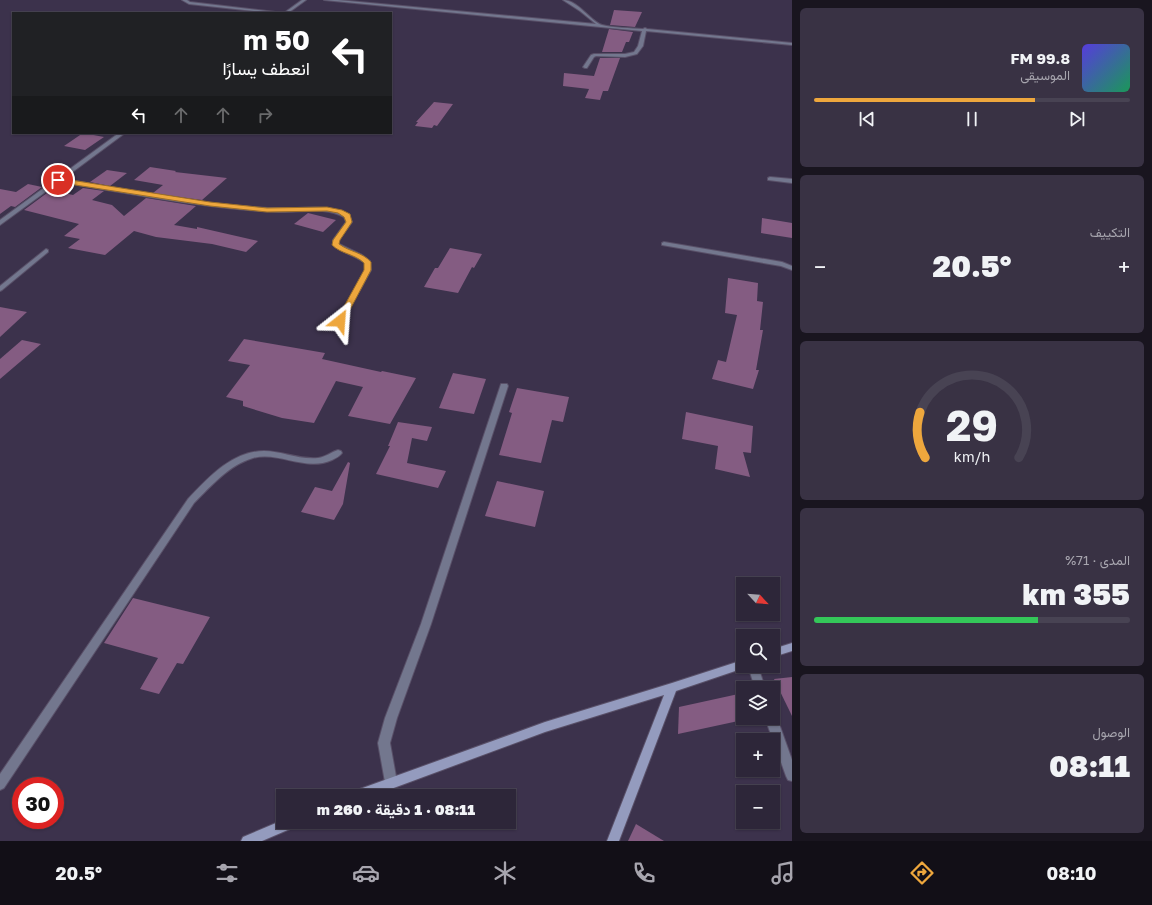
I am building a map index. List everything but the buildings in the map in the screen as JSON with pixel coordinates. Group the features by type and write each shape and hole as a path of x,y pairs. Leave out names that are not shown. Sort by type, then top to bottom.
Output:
{"street":[{"path":"184,0 189,3 273,12"},
{"path":"287,12 304,0"},
{"path":"326,0 792,44"},
{"path":"564,0 599,25"},
{"path":"585,67 592,56 595,55 635,54 638,51 645,29"},
{"path":"0,223 121,134"},
{"path":"770,179 792,182"},
{"path":"58,180 210,204 267,210 327,209 340,211 347,216 349,222 336,240 336,245 342,249 360,255 368,262 368,270 340,321"},
{"path":"664,244 782,264 792,268"},
{"path":"0,289 46,251"},
{"path":"391,782 384,743 391,718 426,624 504,386"},
{"path":"0,784 191,501 215,477 243,458 256,454 270,454 314,461 326,459 338,453"},
{"path":"780,651 792,647"},
{"path":"374,789 545,726 672,688 736,666"},
{"path":"613,841 672,688"},
{"path":"774,725 792,776"},
{"path":"247,841 276,829"}],"route":[{"path":"58,180 210,204 267,210 327,209 340,211 347,216 349,222 336,240 336,245 342,249 360,255 368,262 368,270 340,321"}]}
